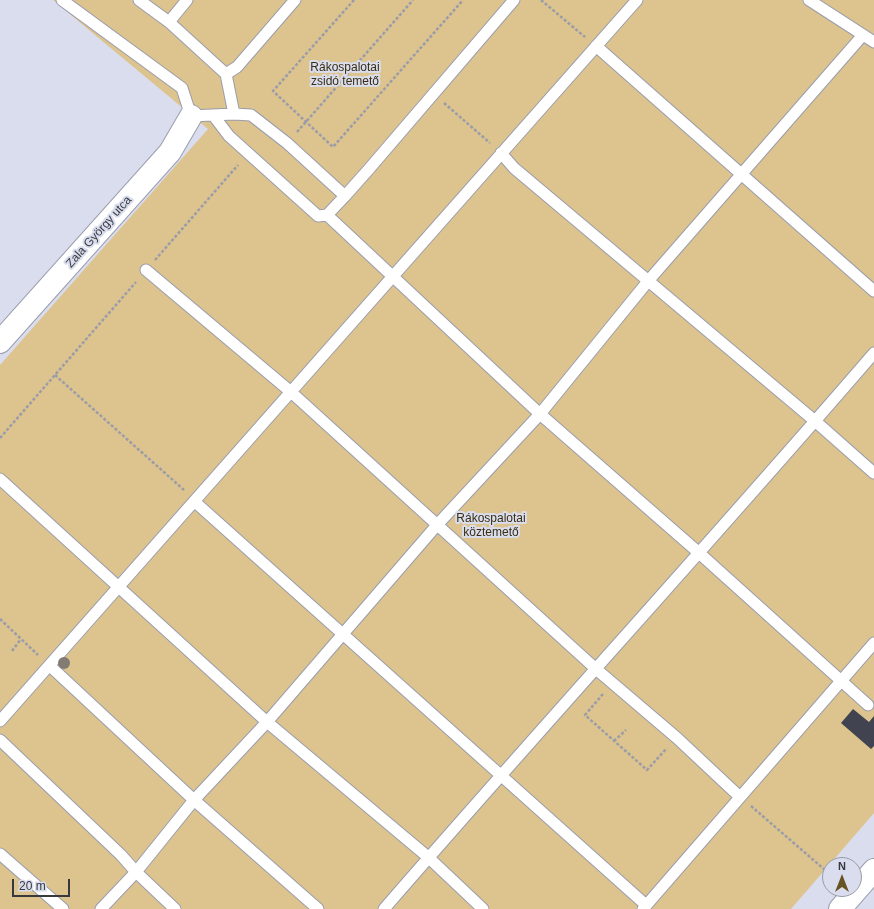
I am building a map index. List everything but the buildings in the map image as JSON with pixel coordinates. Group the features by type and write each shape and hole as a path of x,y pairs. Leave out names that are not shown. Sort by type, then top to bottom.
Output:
{"street":[{"name":"Zala György utca","path":"0,342 170,152 191,116"},
{"path":"840,909 874,870"}],"lane":[{"path":"62,0 182,88 191,116 234,114 251,115 287,143 345,196"},
{"path":"139,0 168,22 226,74 234,114"},
{"path":"168,22 187,0"},
{"path":"226,74 237,67 295,0"},
{"path":"213,115 228,136 318,216 327,215 370,170 514,0"},
{"path":"0,721 637,0"},
{"path":"809,0 874,42"},
{"path":"101,909 136,872 194,800 267,722 437,525 540,414 649,280 863,35"},
{"path":"596,46 874,291"},
{"path":"501,153 514,168 649,280 874,473"},
{"path":"327,215 540,414 698,552 868,705"},
{"path":"146,270 291,392 596,669 677,738 740,797"},
{"path":"384,909 500,775 596,669 874,353"},
{"path":"0,479 267,722 428,858 483,909"},
{"path":"195,502 500,775 644,907 874,643"},
{"path":"50,666 194,800 318,909"},
{"path":"0,740 122,855 136,872 175,909"},
{"path":"0,854 63,909"}],"path":[{"path":"354,0 273,91 333,147 464,0"},
{"path":"287,143 413,0"},
{"path":"541,0 596,46"},
{"path":"442,102 501,153"},
{"path":"0,438 238,165"},
{"path":"55,375 195,502"},
{"path":"0,619 50,666"},
{"path":"12,650 22,639"},
{"path":"613,684 586,715 647,770 677,738"},
{"path":"614,741 626,730"},
{"path":"740,797 822,867"}],"green space":[{"name":"Rákospalotai köztemető","path":"53,0 874,0 874,813 836,857 822,857 822,873 791,909 0,909 0,365 208,129"}],"park label":[{"name":"Rákospalotai zsidó temető","path":"345,75"}]}
